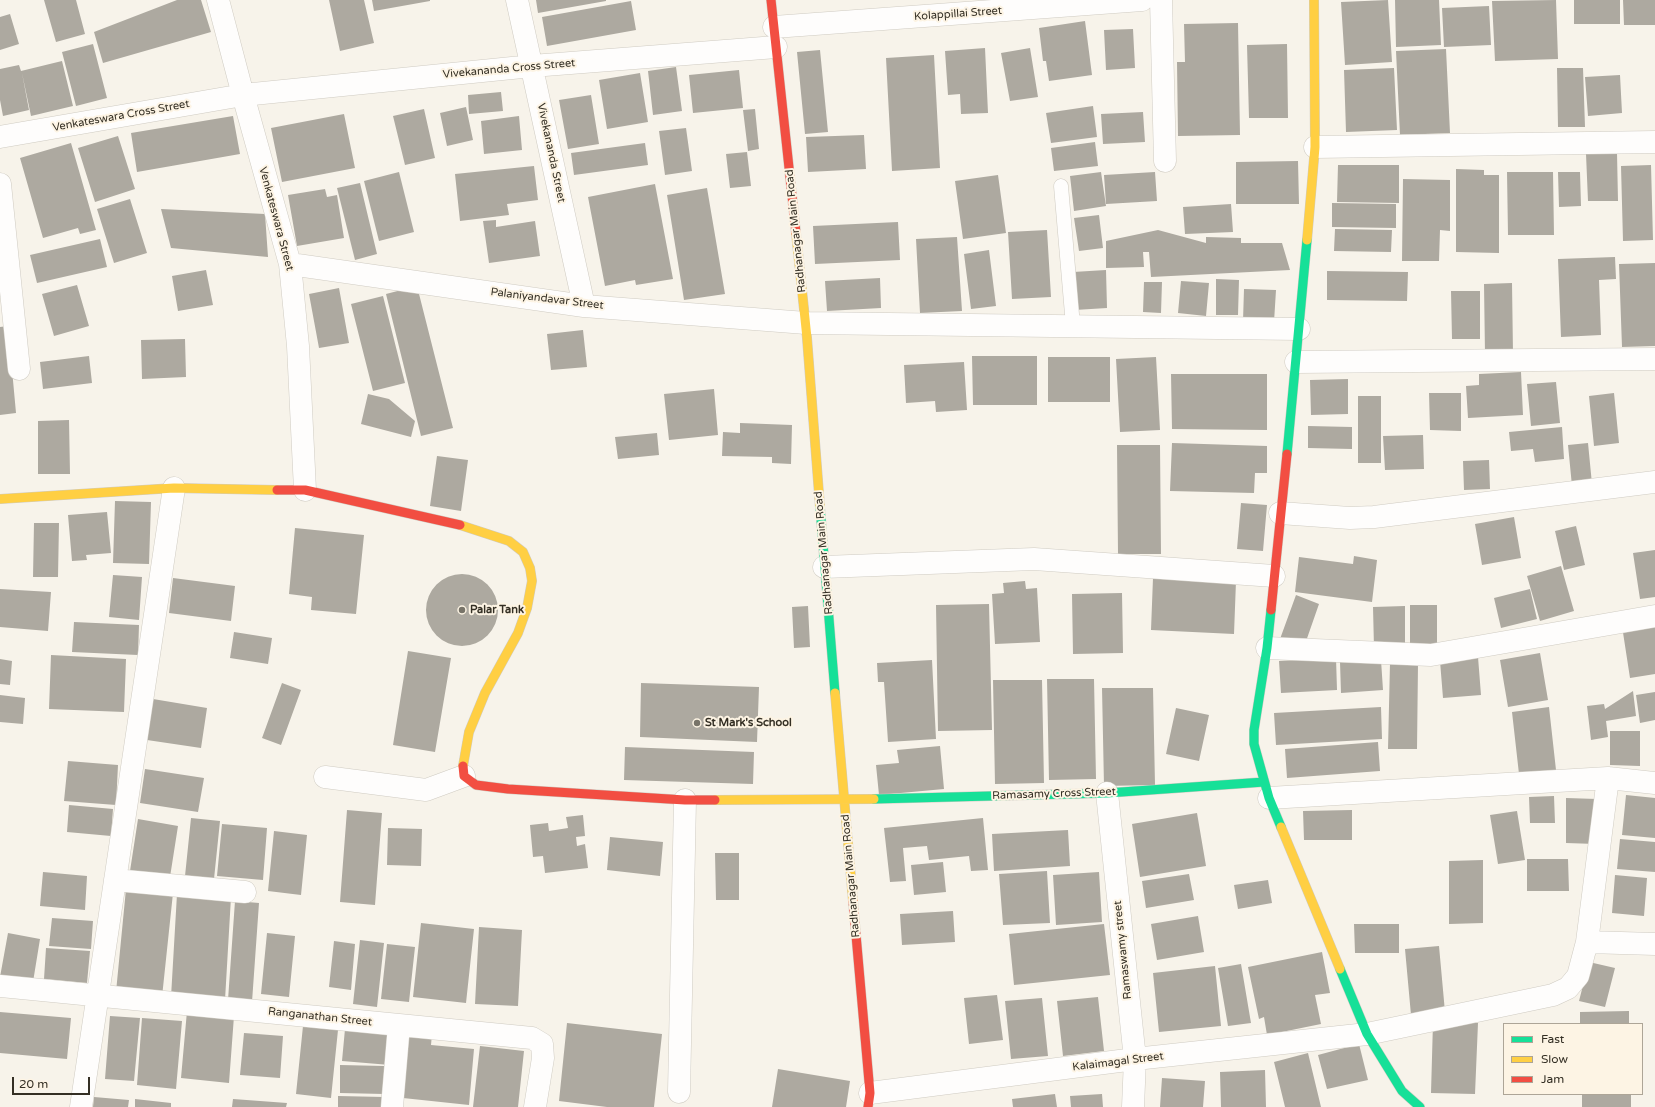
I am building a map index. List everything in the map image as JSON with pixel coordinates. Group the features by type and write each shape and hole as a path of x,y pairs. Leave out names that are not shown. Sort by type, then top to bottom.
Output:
{"street":[{"name":"Venkateswara Street","path":"218,0 242,95 290,264 298,346 305,490"},
{"name":"Vivekananda Street","path":"517,0 584,306"},
{"name":"Radhanagar Main Road","path":"771,0 806,323 824,567 845,800 869,1100"},
{"name":"Kolappillai Street","path":"775,37 1032,4 1142,0"},
{"path":"1161,0 1165,161"},
{"path":"1314,0 1315,147 1296,362 1267,648 1254,730 1254,744 1267,790 1367,1034 1402,1091 1420,1107"},
{"name":"Vivekananda Cross Street","path":"242,95 532,66 775,37"},
{"name":"Venkateswara Cross Street","path":"0,137 242,95"},
{"path":"1315,147 1655,142"},
{"path":"0,184 6,308 19,369"},
{"name":"Palaniyandavar Street","path":"290,264 584,306 806,323 1299,330"},
{"path":"1296,362 1655,359"},
{"path":"1280,513 1350,518 1374,517 1655,482"},
{"path":"81,1107 174,488"},
{"path":"0,500 174,488 305,490 467,527 509,541 523,552 530,568 532,581 527,608 518,633 485,693 469,732 463,762 464,776 426,790 325,777"},
{"path":"824,567 1034,559 1274,576"},
{"path":"1267,648 1431,655 1655,616"},
{"name":"Ramasamy Cross Street","path":"464,776 476,785 508,789 685,800 845,800 1267,790"},
{"path":"1267,790 1608,778 1655,783"},
{"name":"Kalaimagal Street","path":"869,1100 1135,1060 1367,1034 1553,995 1568,988 1578,976 1587,942 1608,778"},
{"name":"Ramaswamy street","path":"1107,793 1135,1060 1133,1107"},
{"path":"679,1092 685,800"},
{"path":"116,880 245,892"},
{"path":"1587,942 1655,944"},
{"name":"Ranganathan Street","path":"0,986 532,1038 542,1044 543,1058 535,1107"},
{"path":"392,1107 399,1025"}],"lane":[{"path":"1061,186 1073,326"}],"building":[{"path":"44,0 76,0 85,34 56,42"},
{"path":"177,0 201,0 211,32 103,63 94,32"},
{"path":"329,0 364,0 374,43 340,51"},
{"path":"372,0 430,0 430,1 374,11"},
{"path":"536,0 606,0 606,1 538,13"},
{"path":"1388,0 1392,62 1345,65 1341,2"},
{"path":"1395,0 1439,0 1441,45 1396,47"},
{"path":"1556,0 1558,59 1495,61 1492,1"},
{"path":"1574,0 1620,0 1620,24 1574,24"},
{"path":"1623,0 1655,0 1655,25 1624,25"},
{"path":"631,1 636,30 547,46 542,17"},
{"path":"1489,6 1491,45 1444,47 1442,8"},
{"path":"10,14 19,44 0,50 0,17"},
{"path":"1085,21 1092,75 1049,81 1046,61 1043,61 1039,28"},
{"path":"1238,23 1240,135 1178,136 1177,62 1185,62 1184,24"},
{"path":"1133,29 1135,68 1106,70 1104,30"},
{"path":"93,44 107,98 76,106 62,52"},
{"path":"1287,44 1288,118 1249,118 1247,45"},
{"path":"985,48 988,113 961,114 960,94 948,95 945,51"},
{"path":"1030,48 1038,97 1010,101 1001,53"},
{"path":"1446,49 1450,133 1400,135 1396,51"},
{"path":"820,50 828,132 805,134 797,52"},
{"path":"934,55 940,168 892,171 886,58"},
{"path":"62,61 73,106 31,116 22,73 29,110 3,116 0,100 0,69 19,65 21,71"},
{"path":"676,67 682,111 653,115 648,71"},
{"path":"1394,68 1397,130 1346,132 1344,70"},
{"path":"1557,68 1583,68 1585,127 1558,127"},
{"path":"739,70 743,108 693,113 689,75"},
{"path":"640,73 648,122 607,129 599,80"},
{"path":"1620,75 1622,113 1588,116 1585,77"},
{"path":"501,92 503,111 469,114 468,95"},
{"path":"591,95 599,144 568,149 559,100"},
{"path":"1093,106 1097,137 1051,143 1046,113"},
{"path":"466,107 473,140 447,146 440,113"},
{"path":"424,109 435,158 405,165 393,116"},
{"path":"755,109 759,149 748,151 743,110"},
{"path":"1143,112 1145,142 1103,144 1101,114"},
{"path":"344,114 355,168 282,182 271,128"},
{"path":"233,116 240,154 137,172 131,133"},
{"path":"519,116 522,150 484,154 481,121"},
{"path":"686,128 692,171 665,175 659,131"},
{"path":"864,135 866,169 808,172 806,137"},
{"path":"118,136 135,189 95,202 78,148"},
{"path":"1095,142 1098,166 1054,171 1051,148"},
{"path":"71,143 96,230 80,234 78,228 43,238 20,158"},
{"path":"645,143 648,165 574,175 571,153"},
{"path":"747,152 751,186 730,188 726,154"},
{"path":"1617,153 1618,201 1588,201 1586,154"},
{"path":"1298,161 1299,204 1236,204 1236,162"},
{"path":"1338,165 1399,165 1399,203 1337,202"},
{"path":"1651,165 1653,240 1623,241 1621,166"},
{"path":"534,166 538,200 507,204 509,215 460,221 455,174"},
{"path":"1456,169 1484,170 1484,175 1499,175 1499,253 1456,252"},
{"path":"399,172 414,232 379,241 364,181"},
{"path":"1101,172 1106,206 1074,211 1070,176"},
{"path":"1155,172 1157,201 1106,204 1104,175"},
{"path":"1507,172 1553,172 1554,235 1508,235"},
{"path":"1558,172 1580,172 1581,206 1559,207"},
{"path":"998,175 1006,233 963,239 955,181"},
{"path":"1403,179 1450,180 1450,231 1440,230 1439,261 1402,261"},
{"path":"360,183 377,254 355,260 337,188"},
{"path":"655,184 673,279 636,285 635,280 605,286 588,197"},
{"path":"707,188 725,294 684,300 667,195"},
{"path":"325,189 327,197 337,195 344,238 297,246 288,195"},
{"path":"130,199 147,253 114,263 97,209"},
{"path":"1332,203 1396,204 1396,228 1332,227"},
{"path":"1231,204 1233,232 1185,234 1183,207"},
{"path":"161,209 265,214 268,257 171,248"},
{"path":"1099,215 1103,248 1079,251 1074,218"},
{"path":"496,220 496,227 535,221 540,256 489,263 483,221"},
{"path":"898,222 900,260 815,264 813,226"},
{"path":"1335,229 1392,230 1391,252 1334,251"},
{"path":"1047,230 1051,297 1012,299 1008,232"},
{"path":"1158,230 1206,243 1206,237 1241,238 1241,243 1282,243 1290,270 1151,277 1149,252 1143,252 1144,267 1106,268 1106,241"},
{"path":"957,237 962,311 920,313 916,239"},
{"path":"100,239 107,267 37,283 30,255"},
{"path":"989,250 996,306 971,309 964,254"},
{"path":"1615,257 1616,279 1599,280 1601,335 1561,337 1558,259"},
{"path":"1655,263 1655,346 1622,347 1619,264"},
{"path":"206,270 213,305 178,311 172,276"},
{"path":"1106,270 1107,308 1075,310 1073,272"},
{"path":"1327,271 1408,272 1407,301 1327,300"},
{"path":"880,278 881,308 827,311 825,281"},
{"path":"1216,279 1239,280 1238,315 1216,315"},
{"path":"1181,281 1209,283 1206,316 1178,313"},
{"path":"1144,282 1162,282 1161,313 1143,312"},
{"path":"1512,283 1513,354 1485,354 1484,284"},
{"path":"77,285 89,326 54,336 42,294"},
{"path":"417,286 453,428 421,436 386,294"},
{"path":"339,288 349,343 319,348 309,294"},
{"path":"1244,289 1276,290 1274,322 1243,321"},
{"path":"1451,291 1480,291 1480,339 1452,339"},
{"path":"383,296 405,383 373,391 351,304"},
{"path":"8,326 16,413 0,415 0,327"},
{"path":"583,330 587,367 551,370 547,334"},
{"path":"185,339 186,377 142,379 141,340"},
{"path":"89,356 92,383 43,389 40,362"},
{"path":"972,356 1037,356 1037,405 973,405"},
{"path":"1048,357 1110,357 1110,402 1048,402"},
{"path":"1156,357 1160,430 1120,432 1116,359"},
{"path":"964,362 967,410 936,412 935,401 906,403 904,365"},
{"path":"1521,372 1523,415 1468,418 1466,386 1479,385 1479,374"},
{"path":"1171,374 1267,374 1267,430 1172,429"},
{"path":"1348,379 1348,414 1311,415 1310,380"},
{"path":"1556,382 1560,423 1531,426 1527,384"},
{"path":"714,389 718,435 669,440 664,394"},
{"path":"1429,393 1461,393 1461,431 1430,430"},
{"path":"1614,393 1619,443 1594,446 1589,396"},
{"path":"368,394 389,399 415,421 411,437 361,424"},
{"path":"1358,396 1381,396 1381,463 1358,463"},
{"path":"69,420 70,474 38,474 38,421"},
{"path":"740,423 792,425 791,464 772,463 772,457 722,456 723,432 740,433"},
{"path":"1308,426 1352,427 1352,449 1308,448"},
{"path":"1562,427 1564,459 1535,462 1533,449 1511,451 1509,432"},
{"path":"657,433 659,455 618,459 615,437"},
{"path":"1423,435 1424,469 1385,470 1383,436"},
{"path":"1172,443 1267,446 1267,473 1255,473 1254,493 1170,491"},
{"path":"1588,443 1592,484 1572,486 1568,445"},
{"path":"1117,445 1160,445 1161,554 1118,554"},
{"path":"437,456 468,460 461,511 430,506"},
{"path":"1489,460 1490,489 1464,490 1463,461"},
{"path":"115,501 151,502 149,564 113,563"},
{"path":"1241,503 1267,505 1263,551 1237,549"},
{"path":"107,512 111,553 86,555 87,560 72,561 68,515"},
{"path":"1514,517 1521,558 1482,565 1475,524"},
{"path":"34,523 59,523 58,577 33,577"},
{"path":"1576,526 1585,565 1564,570 1555,531"},
{"path":"295,528 364,535 356,614 311,610 312,597 289,594"},
{"path":"1655,550 1655,597 1640,599 1633,553"},
{"path":"1354,556 1377,560 1372,602 1295,592 1299,557 1353,564"},
{"path":"1561,566 1574,611 1540,621 1527,576"},
{"name":"Palar Tank","path":"462,574 482,580 492,590 498,610 492,630 482,640 462,646 442,640 432,630 426,610 432,590 442,580"},
{"path":"113,575 142,577 139,620 109,617"},
{"path":"173,578 235,586 231,621 169,613"},
{"path":"1153,578 1236,581 1234,634 1151,630"},
{"path":"1025,581 1026,589 1037,588 1040,642 995,644 992,594 1004,593 1003,583"},
{"path":"0,589 51,592 48,631 0,627"},
{"path":"1530,589 1537,619 1501,628 1494,598"},
{"path":"1122,593 1123,653 1073,654 1072,594"},
{"path":"1296,595 1319,604 1304,647 1280,639"},
{"path":"989,604 992,730 938,731 936,605"},
{"path":"1410,605 1437,605 1437,644 1410,644"},
{"path":"808,606 810,647 794,648 792,607"},
{"path":"1405,606 1405,648 1374,648 1373,607"},
{"path":"1655,621 1655,674 1630,678 1622,626"},
{"path":"74,622 139,625 138,655 72,652"},
{"path":"234,632 272,638 268,664 230,658"},
{"path":"408,651 451,658 435,752 393,745"},
{"path":"1540,653 1548,700 1508,707 1500,660"},
{"path":"51,655 126,659 124,712 49,709"},
{"path":"1478,657 1481,695 1443,698 1440,661"},
{"path":"1336,658 1337,690 1281,693 1279,661"},
{"path":"0,659 12,661 10,685 0,684"},
{"path":"932,660 936,739 888,742 884,682 878,682 877,663"},
{"path":"1381,660 1383,690 1341,693 1340,662"},
{"path":"1390,663 1418,664 1417,749 1388,749"},
{"path":"1047,679 1094,679 1096,779 1049,780"},
{"path":"993,680 1042,680 1044,783 995,784"},
{"path":"282,683 301,690 281,745 262,738"},
{"path":"641,683 759,687 757,742 640,737"},
{"path":"1102,688 1153,688 1155,785 1104,786"},
{"path":"1633,691 1636,716 1606,721 1608,737 1591,740 1587,706 1604,704 1605,709"},
{"path":"1655,692 1655,720 1640,723 1636,695"},
{"path":"0,695 25,698 23,724 0,722"},
{"path":"153,699 207,708 201,748 147,740"},
{"path":"1381,707 1382,739 1276,745 1274,713"},
{"path":"1549,707 1556,770 1519,774 1512,712"},
{"path":"1176,708 1209,715 1199,761 1166,754"},
{"path":"1610,731 1640,731 1640,766 1610,765"},
{"path":"1378,742 1380,771 1287,778 1285,749"},
{"path":"940,746 944,789 879,795 876,765 899,763 897,750"},
{"path":"625,747 754,752 753,784 624,780"},
{"path":"68,761 118,765 116,805 64,801"},
{"path":"145,769 204,778 198,812 140,803"},
{"path":"1626,795 1655,798 1655,838 1622,835"},
{"path":"1554,796 1555,823 1530,823 1529,797"},
{"path":"1566,798 1597,799 1596,844 1566,843"},
{"path":"69,805 113,809 111,836 67,832"},
{"path":"347,810 382,813 375,905 340,902"},
{"path":"1352,810 1352,840 1304,840 1303,811"},
{"path":"1517,811 1525,860 1498,864 1490,815"},
{"path":"1197,813 1206,866 1140,877 1132,824"},
{"path":"583,815 585,836 576,837 577,846 585,844 588,868 545,873 543,856 533,857 530,825 548,823 549,831 568,828 566,817"},
{"path":"191,818 220,821 214,879 185,876"},
{"path":"983,818 988,870 971,871 969,856 929,860 927,846 903,848 906,881 890,882 884,828"},
{"path":"138,819 178,826 170,877 130,871"},
{"path":"222,824 267,828 263,880 217,876"},
{"path":"388,828 422,829 421,866 387,865"},
{"path":"1068,830 1070,866 994,871 992,834"},
{"path":"274,831 307,835 301,895 268,891"},
{"path":"610,837 663,842 660,876 607,870"},
{"path":"1620,839 1655,842 1655,872 1617,869"},
{"path":"715,853 739,853 739,900 716,900"},
{"path":"1527,859 1568,859 1569,891 1527,891"},
{"path":"1483,860 1483,923 1449,924 1449,861"},
{"path":"943,862 946,892 914,895 911,865"},
{"path":"1047,871 1050,923 1003,925 999,874"},
{"path":"43,872 87,876 85,910 40,906"},
{"path":"1099,872 1102,922 1056,925 1053,875"},
{"path":"1189,874 1194,900 1146,908 1142,881"},
{"path":"1615,875 1647,878 1644,916 1612,913"},
{"path":"1268,880 1272,903 1238,909 1234,885"},
{"path":"126,889 173,893 162,997 116,992"},
{"path":"177,894 231,897 225,1000 171,997"},
{"path":"235,901 259,903 252,1002 228,1000"},
{"path":"953,911 955,942 902,945 900,914"},
{"path":"1198,916 1204,952 1157,960 1151,924"},
{"path":"52,918 93,921 91,949 49,946"},
{"path":"421,923 474,929 466,1003 413,997"},
{"path":"1104,924 1110,975 1014,985 1009,934"},
{"path":"1354,924 1399,924 1399,953 1355,953"},
{"path":"479,927 522,930 518,1006 475,1004"},
{"path":"8,933 40,939 33,982 0,977"},
{"path":"267,933 295,936 289,997 261,994"},
{"path":"360,940 384,943 377,1007 353,1004"},
{"path":"334,941 355,944 351,990 329,987"},
{"path":"387,944 415,947 409,1002 381,999"},
{"path":"1439,946 1445,1012 1411,1015 1405,949"},
{"path":"46,948 90,951 87,983 44,979"},
{"path":"1322,952 1330,993 1315,995 1321,1024 1267,1035 1264,1017 1259,1019 1248,967"},
{"path":"1589,962 1615,968 1605,1007 1579,1001"},
{"path":"1241,964 1251,1023 1228,1026 1218,968"},
{"path":"1215,966 1221,1026 1159,1032 1153,973"},
{"path":"997,995 1003,1040 969,1044 964,998"},
{"path":"1098,997 1104,1051 1063,1056 1057,1001"},
{"path":"1042,998 1048,1056 1011,1059 1005,1001"},
{"path":"187,1011 234,1016 229,1083 181,1078"},
{"path":"1629,1011 1629,1023 1580,1023 1580,1012"},
{"path":"0,1012 71,1018 67,1059 0,1053"},
{"path":"110,1016 140,1018 134,1081 105,1079"},
{"path":"142,1018 182,1021 176,1089 137,1085"},
{"path":"1433,1022 1478,1023 1475,1094 1431,1093"},
{"path":"567,1023 662,1034 654,1107 607,1107 559,1101"},
{"path":"303,1026 338,1030 331,1098 296,1094"},
{"path":"345,1029 393,1033 390,1065 342,1061"},
{"path":"409,1032 432,1034 431,1045 474,1049 469,1105 403,1098"},
{"path":"244,1033 283,1036 280,1078 240,1075"},
{"path":"1359,1044 1368,1080 1327,1089 1318,1055"},
{"path":"480,1046 524,1051 518,1107 473,1107"},
{"path":"1308,1053 1321,1107 1285,1107 1274,1062"},
{"path":"340,1065 384,1066 384,1094 340,1093"},
{"path":"778,1069 850,1081 846,1107 772,1107"},
{"path":"1265,1070 1266,1107 1221,1107 1220,1072"},
{"path":"1162,1078 1205,1081 1203,1107 1160,1107"},
{"path":"1055,1094 1057,1107 1013,1107 1012,1099"},
{"path":"1102,1094 1103,1107 1071,1107 1070,1096"},
{"path":"1582,1095 1631,1095 1631,1107 1582,1107"},
{"path":"338,1096 384,1097 384,1107 338,1107"},
{"path":"94,1097 129,1100 128,1107 93,1107"},
{"path":"135,1099 171,1103 171,1107 135,1107"},
{"path":"233,1099 287,1103 286,1107 232,1107"}],"traffic: fast":[{"path":"1287,454 1307,240"},
{"path":"820,507 835,693"},
{"path":"1271,610 1267,648 1254,730 1254,744 1269,798 1281,827"},
{"path":"874,799 1107,793 1264,782"},
{"path":"1340,969 1367,1034 1402,1091 1420,1107"}],"traffic: slow":[{"path":"1307,240 1315,147 1314,0"},
{"path":"796,233 807,338 820,507"},
{"path":"0,499 174,488 277,490"},
{"path":"460,525 509,541 523,552 530,568 532,581 527,608 518,633 485,693 469,732 463,766"},
{"path":"835,693 853,901"},
{"path":"715,800 874,799"},
{"path":"1281,827 1340,969"}],"traffic: jam":[{"path":"771,0 796,233"},
{"path":"1271,610 1287,454"},
{"path":"277,490 305,490 460,525"},
{"path":"463,766 464,776 476,785 508,789 685,800 715,800"},
{"path":"853,901 870,1093 868,1107"}],"place":[{"name":"Palar Tank","path":"462,610"},
{"name":"St Mark's School","path":"697,723"}]}
